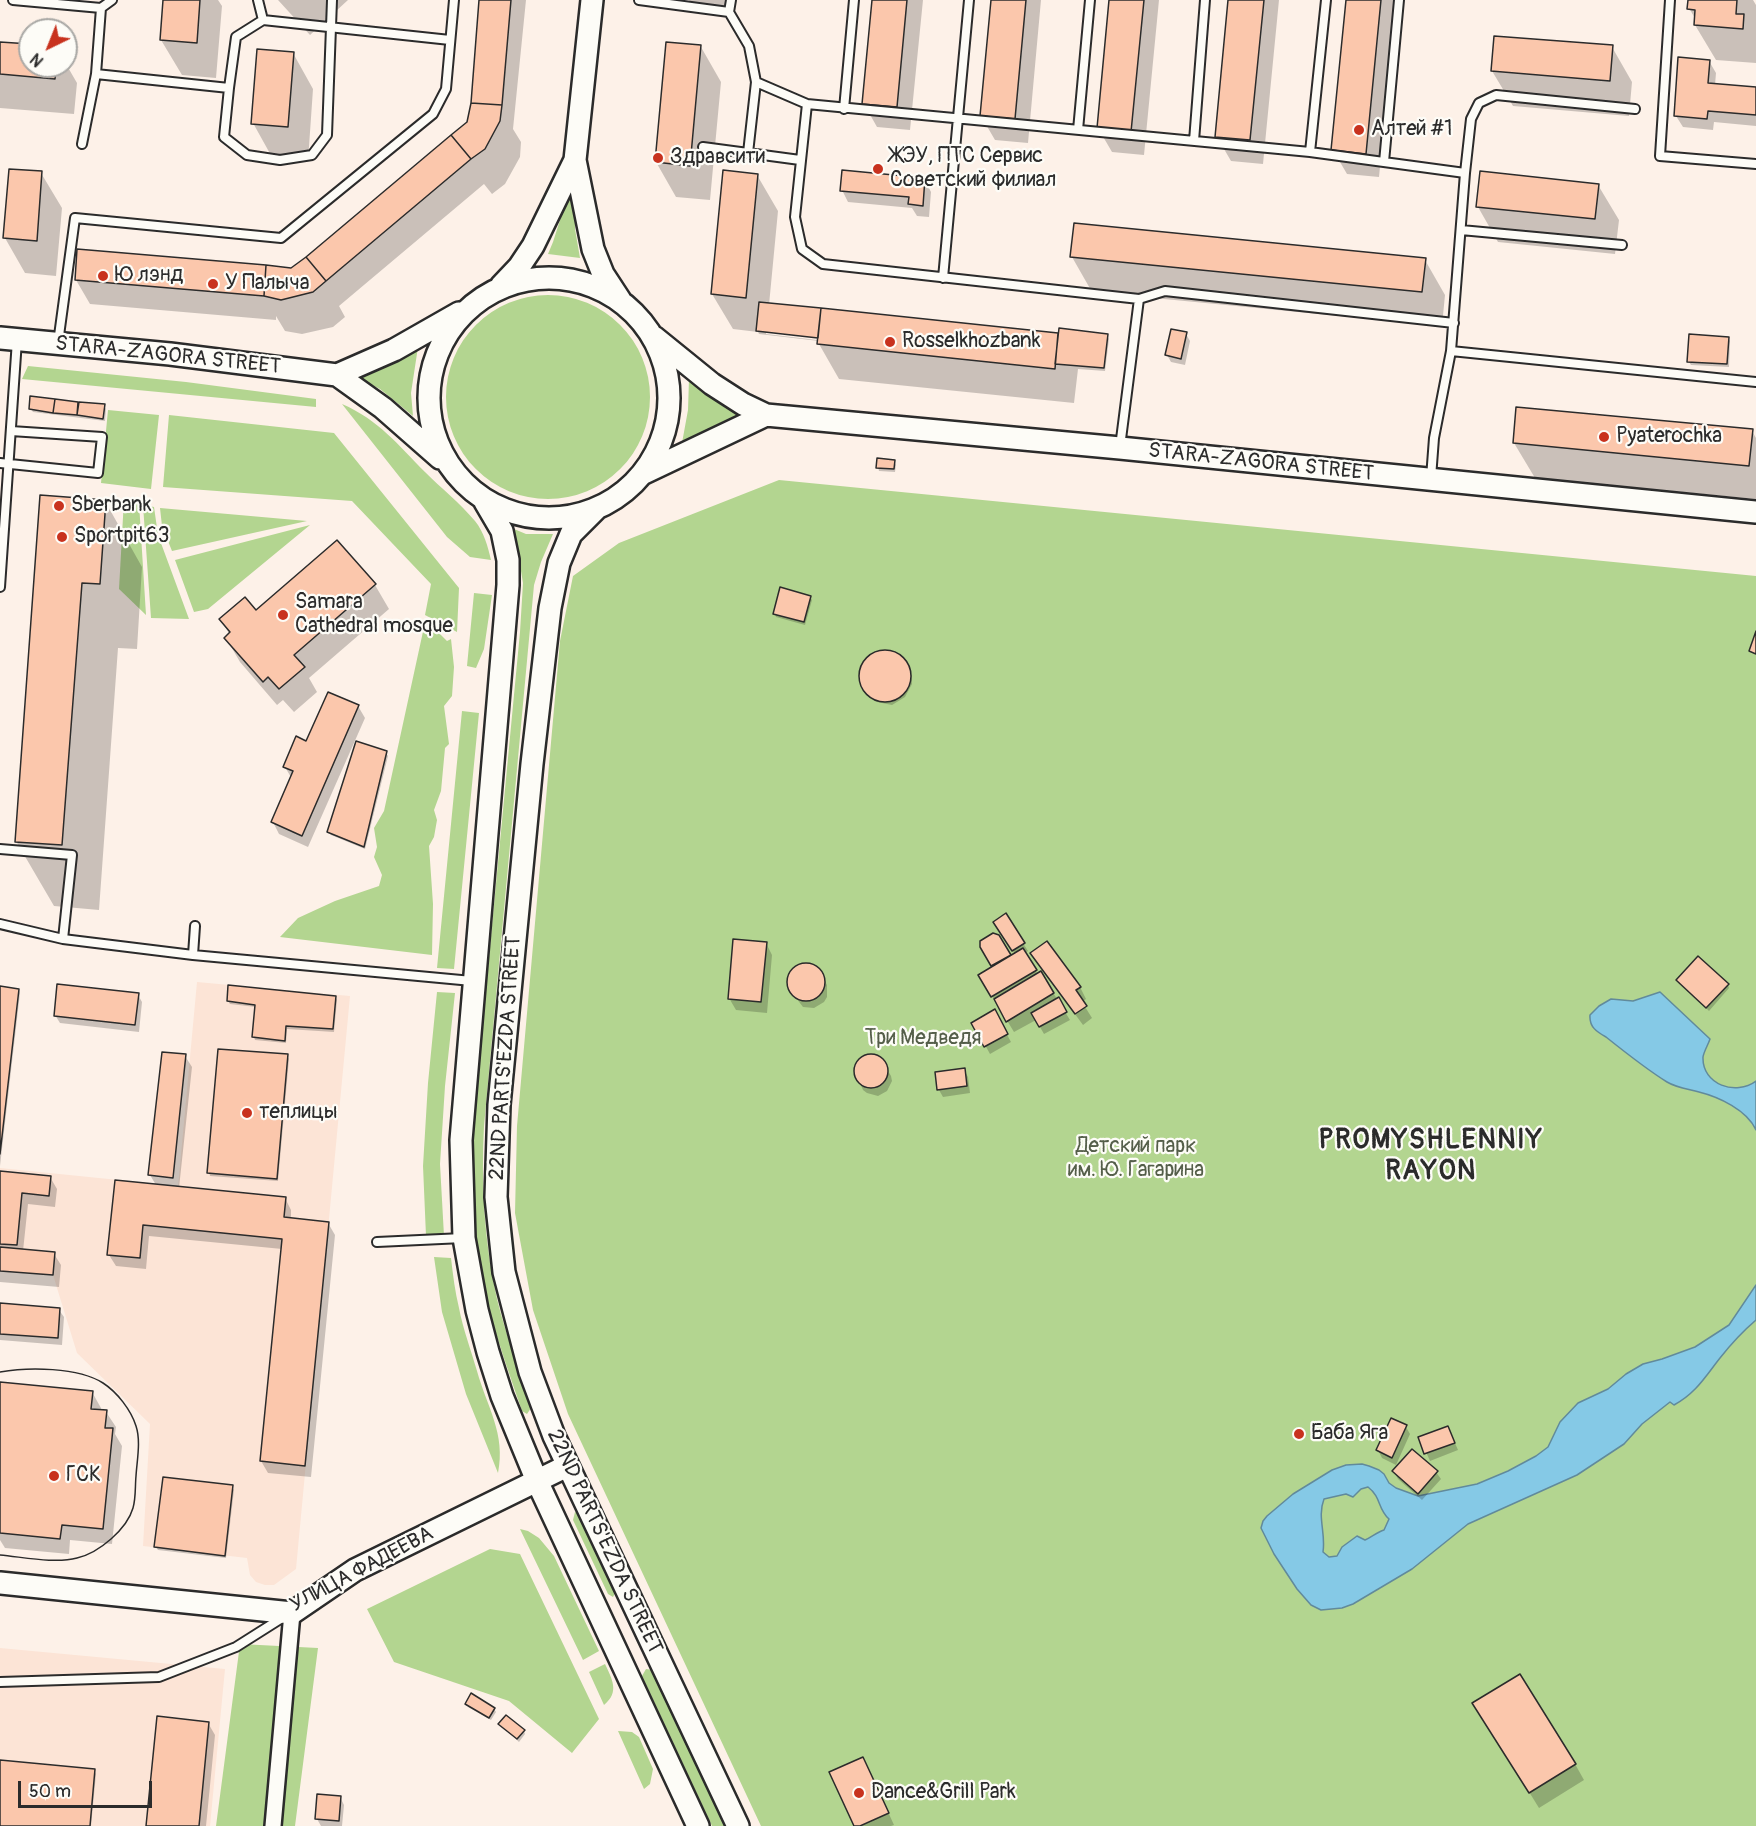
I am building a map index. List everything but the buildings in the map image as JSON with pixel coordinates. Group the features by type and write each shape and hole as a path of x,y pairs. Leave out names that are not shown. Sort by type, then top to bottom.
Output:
{"street":[{"path":"592,0 575,160 593,249 603,274 621,300 654,337 669,382 668,422 657,453 644,473"},
{"path":"336,375 394,350 467,309 501,286 519,267 533,246 575,160"},
{"path":"501,286 543,277 588,284 621,300"},
{"path":"441,458 429,420 429,383 443,343 467,309"},
{"name":"STARA-ZAGORA STREET","path":"654,337 712,384 743,404 766,415 1756,512"},
{"name":"STARA-ZAGORA STREET","path":"9,339 170,354 336,375 383,408 441,458 461,481 485,502"},
{"path":"485,502 518,515 555,518 597,508 618,495 644,473 766,415"},
{"name":"22ND PARTS'EZDA STREET","path":"485,502 502,531 508,560 508,585 461,1140 464,1238 477,1310 502,1396 537,1481 698,1826"},
{"name":"22ND PARTS'EZDA STREET","path":"597,508 571,534 558,563 550,608 532,764 499,1105 496,1197 504,1272 530,1372 567,1466 738,1826"},
{"name":"УЛИЦА ФАДЕЕВА","path":"0,1583 292,1613 356,1570 567,1466"},
{"path":"600,1617 632,1604"},
{"path":"273,1826 292,1613"},
{"path":"626,1671 658,1657"}],"lane":[{"path":"13,0 101,8 112,0"},
{"path":"258,0 263,20"},
{"path":"332,0 330,27 327,135 312,155 280,160 247,155 224,137 229,88 236,37 263,20 330,27 450,40"},
{"path":"57,343 75,218 281,237 433,114 446,89 454,0"},
{"path":"639,0 729,12"},
{"path":"731,0 729,12 749,46 756,82 748,153"},
{"path":"844,109 854,0"},
{"path":"943,278 969,0"},
{"path":"1078,130 1090,0"},
{"path":"1194,141 1205,0"},
{"path":"1310,152 1326,0"},
{"path":"1384,162 1399,0"},
{"path":"1670,0 1660,156 1756,164"},
{"path":"82,144 96,74 101,8"},
{"path":"96,74 229,88"},
{"path":"756,82 807,104 844,109 1310,152 1465,173"},
{"path":"1431,480 1434,438 1451,351 1471,119 1479,103 1496,95 1635,109"},
{"path":"807,104 795,217 802,249 823,264 1139,299 1165,291 1454,323"},
{"path":"703,147 800,160"},
{"path":"1461,230 1622,245"},
{"path":"1120,448 1139,299"},
{"path":"0,586 4,464 11,431 9,339"},
{"path":"1451,351 1756,382"},
{"path":"4,464 98,473 102,436 11,431"},
{"path":"0,849 72,855 63,939"},
{"path":"0,924 63,939 193,955 475,981"},
{"path":"193,955 195,926"},
{"path":"377,1242 464,1238"},
{"path":"0,1682 159,1677 236,1647 292,1613"}],"shaded area":[{"path":"197,982 350,996 296,1569 274,1585 256,1582 250,1575 247,1558 143,1546 150,1424 77,1353 53,1275 55,1252 0,1247 0,1168 178,1186"},
{"path":"0,1648 225,1669 210,1826 0,1826"}],"green space":[{"path":"568,195 575,195 575,229 580,258 548,254"},
{"path":"548,295 568,297 596,307 613,318 627,332 642,358 648,377 650,397 648,417 638,445 627,462 613,476 587,491 568,497 548,499 528,497 500,487 483,476 469,462 454,436 448,417 446,397 448,377 458,349 469,332 483,318 509,303 528,297"},
{"path":"418,347 411,393 413,416 380,389 352,375"},
{"path":"28,366 186,382 316,399 316,407 22,379"},
{"path":"689,379 749,412 722,422 682,443 688,410"},
{"path":"342,404 377,425 463,508 481,530 491,560 470,557 447,537"},
{"path":"108,410 159,415 151,489 101,483"},
{"path":"169,415 334,433 459,588 457,632 425,615 431,584 352,501 163,487"},
{"name":"Детский парк им. Ю. Гагарина","path":"779,480 1756,576 1756,1826 761,1826 568,1414 533,1310 515,1213 517,1126 560,641 573,576 619,543"},
{"path":"124,499 139,503 146,615 119,589"},
{"path":"143,505 154,507 158,535 189,619 151,618"},
{"path":"160,508 307,521 172,551 162,526"},
{"path":"310,525 208,609 194,612 175,560"},
{"path":"514,529 526,534 553,534 534,585 484,1126 483,1169 486,1234 493,1277 505,1327 531,1408 527,1414 522,1411 483,1285 476,1239 472,1170 473,1125 520,632 523,583"},
{"path":"474,593 492,595 484,649 476,668 467,666"},
{"path":"424,627 440,634 447,641 451,639 454,667 452,696 444,706 449,744 445,748 441,791 434,810 437,820 434,837 429,846 433,904 432,955 280,937 298,918 335,901 379,886 382,875 374,857 377,847 374,828 384,811"},
{"path":"462,711 479,713 454,969 437,968"},
{"path":"437,992 455,993 445,1086 440,1164 444,1236 426,1236 423,1166"},
{"path":"434,1257 451,1258 463,1324 498,1433 500,1459 498,1473 466,1394 442,1312"},
{"path":"575,1512 582,1515 616,1591 613,1597 608,1594 573,1520"},
{"path":"520,1529 539,1538 554,1556 599,1651 583,1660"},
{"path":"490,1549 520,1554 599,1719 572,1753 509,1701 394,1662 367,1609"},
{"path":"240,1644 318,1648 295,1826 216,1826"},
{"path":"605,1664 612,1680 613,1690 604,1705 589,1672"},
{"path":"646,1669 653,1670 725,1826 712,1826 642,1676"},
{"path":"618,1731 632,1732 639,1737 653,1769 650,1784 644,1789"}],"water":[{"path":"1660,992 1710,1039 1703,1057 1704,1067 1714,1081 1739,1088 1756,1081 1756,1130 1746,1116 1732,1105 1707,1094 1667,1082 1592,1026 1590,1015 1611,999 1633,1001"},
{"path":"1756,1285 1756,1320 1688,1395 1674,1405 1670,1402 1642,1424 1624,1444 1577,1475 1468,1524 1412,1569 1353,1604 1342,1608 1321,1610 1311,1605 1297,1589 1274,1554 1261,1528 1267,1516 1293,1494 1332,1470 1346,1465 1362,1464 1379,1470 1396,1488 1418,1496 1477,1484 1508,1471 1548,1447 1560,1422 1578,1403 1608,1389 1643,1364 1695,1347 1729,1325","holes":["1368,1487 1389,1519 1384,1530 1365,1540 1357,1536 1342,1547 1337,1556 1329,1557 1323,1552 1321,1512 1324,1499 1346,1494 1353,1497 1361,1489"]}],"tram line":[{"path":"0,1372 24,1369 67,1371 103,1383 118,1396 131,1414 136,1426 138,1444 133,1508 125,1524 103,1546 68,1560 0,1555"}],"place":[{"name":"Алтей #1","path":"1359,130"},
{"name":"Здравсити","path":"658,158"},
{"name":"ЖЭУ, ПТС Сервис Советский филиал","path":"878,169"},
{"name":"Ю лэнд","path":"103,276"},
{"name":"У Палыча","path":"213,284"},
{"name":"Rosselkhozbank","path":"890,342"},
{"name":"Pyaterochka","path":"1604,437"},
{"name":"Sberbank","path":"59,506"},
{"name":"Sportpit63","path":"62,537"},
{"name":"Samara Cathedral mosque","path":"283,615"},
{"name":"теплицы","path":"247,1113"},
{"name":"Баба Яга","path":"1299,1434"},
{"name":"ГСК","path":"54,1476"},
{"name":"Dance&Grill Park","path":"859,1793"}],"district":[{"name":"PROMYSHLENNIY RAYON","path":"1431,1156"}],"park label":[{"name":"Три Медведя","path":"923,1039"}]}
